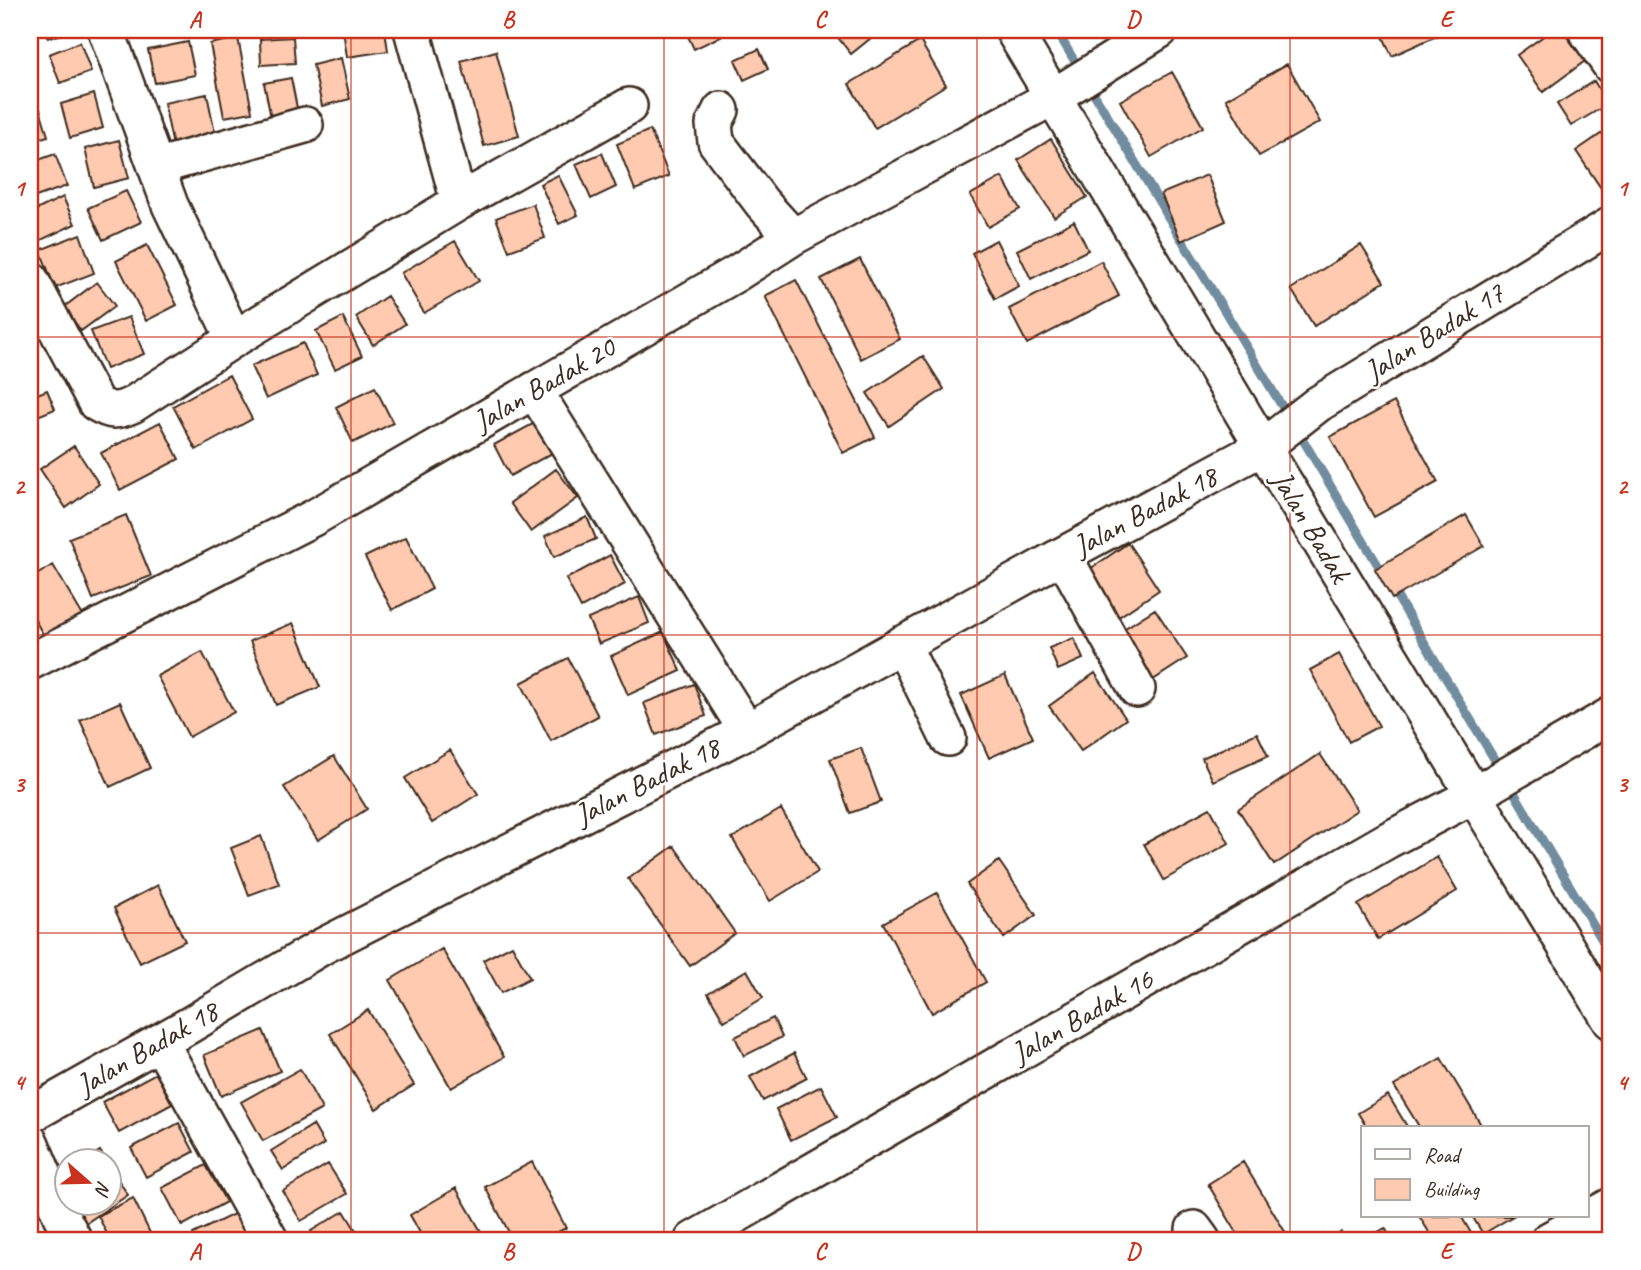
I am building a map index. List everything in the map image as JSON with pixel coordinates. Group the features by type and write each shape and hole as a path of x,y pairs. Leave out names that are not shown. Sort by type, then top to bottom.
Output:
{"street":[{"path":"106,30 170,205 234,339"},
{"path":"412,30 460,202"},
{"name":"Jalan Badak","path":"1013,30 1611,1021"},
{"name":"Jalan Badak 20","path":"30,662 315,517 737,273 793,237 1053,97 1160,30"},
{"path":"1587,30 1611,66"},
{"path":"30,279 96,403 107,410 119,411 460,202 629,106"},
{"path":"721,110 714,124 716,142 762,203 793,237"},
{"path":"156,167 305,125"},
{"name":"Jalan Badak 17","path":"1263,447 1318,404 1611,225"},
{"path":"534,390 747,731"},
{"name":"Jalan Badak 18","path":"30,1115 323,946 747,731 1263,447"},
{"path":"1063,555 1137,689"},
{"path":"902,644 948,738"},
{"name":"Jalan Badak 16","path":"692,1240 746,1227 1388,840 1474,795 1611,715"},
{"path":"160,1042 270,1240"},
{"path":"30,1142 74,1240"},
{"path":"1549,1240 1611,1206"}],"building":[{"path":"45,30 76,30 48,38"},
{"path":"343,30 385,30 388,51 347,57"},
{"path":"685,30 734,30 694,49"},
{"path":"832,30 881,30 851,54"},
{"path":"1380,30 1450,30 1392,56"},
{"path":"1552,30 1562,30 1585,61 1543,92 1517,55"},
{"path":"293,37 295,63 261,65 260,39"},
{"path":"238,38 252,112 224,117 210,44"},
{"path":"920,41 946,85 875,128 849,84"},
{"path":"80,42 91,72 60,83 49,54"},
{"path":"188,42 195,75 155,83 148,50"},
{"path":"759,49 768,69 744,80 735,60"},
{"path":"496,51 519,136 484,146 461,61"},
{"path":"341,58 350,99 322,106 313,65"},
{"path":"1287,64 1320,122 1259,156 1226,99"},
{"path":"30,70 37,92 30,94"},
{"path":"1172,72 1203,127 1151,157 1120,101"},
{"path":"291,78 298,113 271,118 264,83"},
{"path":"1594,81 1608,104 1571,126 1557,104"},
{"path":"94,94 103,128 70,138 61,104"},
{"path":"207,94 216,138 173,146 164,103"},
{"path":"40,109 48,136 30,141 30,112"},
{"path":"1611,127 1611,190 1605,194 1576,151"},
{"path":"650,130 669,176 635,190 617,144"},
{"path":"1051,139 1087,197 1054,217 1018,160"},
{"path":"119,140 129,178 94,187 85,149"},
{"path":"602,153 616,187 591,199 576,164"},
{"path":"55,154 67,186 30,199 30,163"},
{"path":"558,175 578,215 559,224 540,184"},
{"path":"1207,175 1226,221 1181,241 1161,194"},
{"path":"1002,177 1020,209 988,227 970,195"},
{"path":"126,191 141,222 103,240 88,208"},
{"path":"63,197 75,224 39,241 30,221 30,213"},
{"path":"533,204 545,238 509,251 496,218"},
{"path":"1074,221 1088,250 1031,279 1017,250"},
{"path":"80,234 94,273 55,288 40,250"},
{"path":"996,240 1019,286 995,299 972,253"},
{"path":"455,241 479,281 424,313 401,273"},
{"path":"147,245 177,305 146,321 116,261"},
{"path":"1361,245 1384,282 1314,326 1291,289"},
{"path":"860,259 900,339 861,359 821,279"},
{"path":"1101,261 1119,296 1027,344 1009,309"},
{"path":"796,280 875,437 843,453 765,296"},
{"path":"97,282 115,306 81,331 64,307"},
{"path":"387,296 405,324 373,345 356,317"},
{"path":"129,317 144,354 106,369 91,331"},
{"path":"343,317 362,356 335,369 316,331"},
{"path":"303,343 317,375 266,399 251,366"},
{"path":"923,356 944,389 889,426 867,393"},
{"path":"229,375 252,419 196,450 173,406"},
{"path":"375,387 393,423 353,443 336,407"},
{"path":"47,390 55,409 30,419 30,397"},
{"path":"1394,402 1438,482 1374,517 1330,437"},
{"path":"540,420 556,451 510,476 494,445"},
{"path":"160,422 179,459 120,490 101,453"},
{"path":"74,446 99,484 66,508 40,469"},
{"path":"556,469 578,498 531,532 510,503"},
{"path":"126,515 151,576 93,599 69,538"},
{"path":"1466,515 1484,546 1392,599 1375,569"},
{"path":"587,517 596,539 554,557 545,536"},
{"path":"406,537 432,589 392,610 365,557"},
{"path":"1128,543 1159,590 1108,624 1077,578"},
{"path":"610,555 625,584 581,608 566,579"},
{"path":"53,565 83,616 45,638 30,611 30,579"},
{"path":"639,597 649,623 599,644 588,619"},
{"path":"1155,609 1187,658 1150,682 1119,632"},
{"path":"293,623 320,687 276,705 250,641"},
{"path":"663,632 681,671 628,695 611,656"},
{"path":"1074,638 1083,659 1058,670 1049,648"},
{"path":"202,652 234,712 189,737 157,676"},
{"path":"1339,654 1379,726 1349,742 1310,670"},
{"path":"568,658 598,716 551,741 521,683"},
{"path":"1095,673 1126,719 1081,751 1049,706"},
{"path":"1005,675 1033,738 989,758 961,695"},
{"path":"694,684 706,716 656,735 644,703"},
{"path":"120,702 150,768 110,787 80,720"},
{"path":"1257,733 1268,756 1213,781 1202,758"},
{"path":"861,748 881,802 850,813 830,759"},
{"path":"450,750 478,794 432,823 405,778"},
{"path":"1320,754 1357,810 1274,865 1238,809"},
{"path":"334,756 367,809 318,840 284,787"},
{"path":"1210,808 1229,843 1164,880 1144,844"},
{"path":"781,809 818,872 770,901 732,838"},
{"path":"261,836 279,884 249,895 231,848"},
{"path":"674,846 735,933 690,966 628,879"},
{"path":"1437,857 1457,891 1378,939 1358,905"},
{"path":"999,861 1036,915 1004,938 967,884"},
{"path":"158,885 185,941 140,963 114,908"},
{"path":"937,893 986,982 932,1013 883,923"},
{"path":"512,945 530,978 501,993 483,960"},
{"path":"442,949 504,1057 451,1088 390,980"},
{"path":"747,970 763,998 724,1021 708,993"},
{"path":"368,1010 414,1085 376,1109 330,1034"},
{"path":"773,1018 782,1037 744,1056 735,1037"},
{"path":"263,1030 280,1071 221,1096 204,1055"},
{"path":"794,1053 807,1078 763,1101 750,1077"},
{"path":"1441,1058 1482,1126 1419,1126 1394,1086"},
{"path":"300,1069 322,1109 263,1141 241,1102"},
{"path":"156,1073 172,1104 119,1133 102,1102"},
{"path":"821,1086 837,1117 791,1140 776,1109"},
{"path":"1388,1095 1407,1126 1366,1126 1358,1113"},
{"path":"179,1123 194,1152 146,1177 131,1148"},
{"path":"313,1125 324,1144 283,1170 271,1151"},
{"path":"532,1162 566,1228 542,1240 513,1240 485,1187"},
{"path":"1243,1162 1290,1240 1241,1240 1208,1184"},
{"path":"328,1164 347,1194 301,1221 283,1191"},
{"path":"206,1165 226,1202 182,1226 162,1188"},
{"path":"122,1186 128,1195 122,1199"},
{"path":"456,1188 486,1240 424,1240 410,1215"},
{"path":"133,1198 151,1235 141,1240 110,1240 99,1218 122,1218 122,1204"},
{"path":"240,1211 254,1240 196,1240 193,1234"},
{"path":"344,1211 362,1240 317,1240 311,1231"},
{"path":"1420,1218 1462,1218 1471,1233 1458,1240 1434,1240"},
{"path":"1473,1218 1510,1218 1483,1234"},
{"path":"30,1223 39,1240 30,1240"},
{"path":"1611,1226 1611,1240 1587,1240"},
{"path":"1385,1228 1392,1240 1364,1240"},
{"path":"1341,1232 1346,1240 1328,1240"}],"waterway":[{"path":"1056,30 1080,70"},
{"path":"1087,82 1289,418"},
{"path":"1297,430 1502,772"},
{"path":"1509,784 1611,955"},
{"path":"1600,1028 1611,1046"}]}
